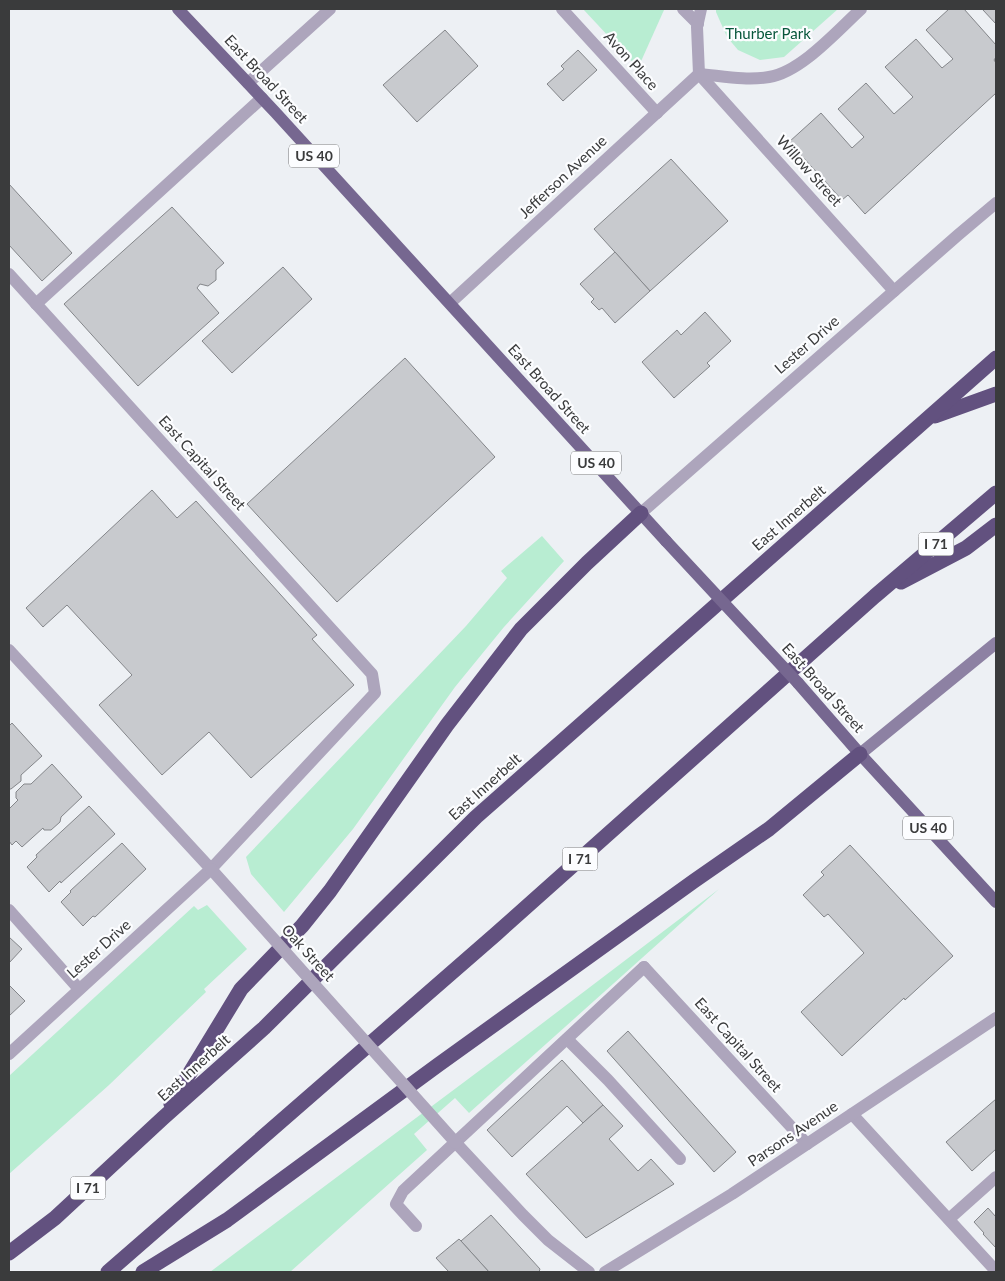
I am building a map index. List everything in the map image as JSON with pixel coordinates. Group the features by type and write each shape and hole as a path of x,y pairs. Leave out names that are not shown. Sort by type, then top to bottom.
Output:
{"highway":[{"name":"East Innerbelt","path":"9,1253 55,1218 264,1028 476,817 996,358"},
{"path":"927,420 996,394"},
{"name":"I 71","path":"108,1272 496,934 875,596 996,493"},
{"path":"163,1118 240,989 302,926 330,891 447,725 521,629 587,563 641,513"},
{"path":"875,596 966,548 996,526"},
{"path":"143,1272 227,1220 438,1065 769,829 860,754"}],"main road":[{"name":"East Broad Street","path":"178,9 450,303 996,902"},
{"path":"860,754 996,643"}],"street":[{"path":"248,83 330,9"},
{"name":"Avon Place","path":"562,9 657,113"},
{"path":"683,9 698,24"},
{"path":"701,9 698,24 699,74 750,79 770,77 789,70 809,57 862,9"},
{"name":"Jefferson Avenue","path":"450,303 699,74"},
{"name":"Willow Street","path":"699,74 894,291"},
{"path":"36,304 262,98"},
{"name":"Lester Drive","path":"641,513 996,203"},
{"name":"East Capital Street","path":"9,274 372,674"},
{"name":"Oak Street","path":"9,650 211,869 456,1143 523,1215 548,1240 589,1272"},
{"name":"Lester Drive","path":"9,1054 211,869 375,693 372,674"},
{"path":"9,910 79,989"},
{"name":"East Capital Street","path":"568,1039 644,967 806,1144"},
{"name":"Parsons Avenue","path":"605,1272 732,1194 996,1018"},
{"path":"416,1226 396,1204 403,1191 568,1039 680,1159"},
{"path":"852,1114 996,1271"},
{"path":"949,1220 996,1177"}],"green space":[{"path":"583,9 663,9 664,10 638,68"},
{"name":"Thurber Park","path":"716,9 838,9 784,57 760,60 738,50 727,37"},
{"path":"542,536 564,561 504,627 455,687 353,829 284,912 251,874 246,857 466,626 507,578 501,571"},
{"path":"719,889 469,1113 455,1098 414,1134 427,1150 290,1272 210,1272 523,1038"},
{"path":"207,905 247,949 204,989 206,992 109,1085 9,1174 9,1076 194,906 198,910"}],"building":[{"path":"949,9 964,9 996,45 996,57 994,60 996,63 996,93 865,214 848,195 842,200 789,142 821,113 852,148 864,137 838,109 866,83 894,114 913,97 885,67 916,39 942,68 953,59 926,30"},
{"path":"996,9 996,24 983,10"},
{"path":"445,30 478,66 417,122 383,85"},
{"path":"578,50 597,70 563,101 547,84 564,69 561,66"},
{"path":"671,159 728,221 650,291 594,229"},
{"path":"9,184 72,253 42,281 9,245"},
{"path":"172,207 224,263 216,270 216,280 208,286 200,284 197,288 219,313 138,386 64,304"},
{"path":"615,252 650,291 615,323 602,308 599,310 591,302 594,299 580,284"},
{"path":"283,267 312,299 232,373 202,341"},
{"path":"705,312 731,341 707,363 710,366 674,398 642,362 677,330 681,335"},
{"path":"405,358 495,457 337,602 247,504"},
{"path":"152,490 177,518 196,501 317,635 312,639 354,685 251,778 209,732 162,775 99,705 132,675 67,605 43,627 26,608"},
{"path":"12,723 42,756 21,775 21,781 9,789 9,726"},
{"path":"52,764 82,797 61,817 60,822 51,830 44,830 43,828 22,847 16,841 12,845 9,841 9,809 18,800 16,792 24,784 31,784"},
{"path":"89,806 115,834 49,892 27,867 37,857 36,855"},
{"path":"122,843 146,869 83,926 61,902 70,891"},
{"path":"850,845 953,956 905,1000 904,998 842,1056 801,1012 864,953 828,914 824,917 803,895 824,875 821,872"},
{"path":"9,937 22,949 9,963"},
{"path":"9,985 25,1001 9,1016"},
{"path":"628,1031 736,1152 714,1172 607,1051"},
{"path":"562,1060 603,1105 583,1123 567,1106 512,1157 487,1130"},
{"path":"996,1099 996,1149 972,1171 946,1142"},
{"path":"603,1105 623,1126 609,1139 638,1171 651,1159 674,1184 586,1238 526,1174"},
{"path":"988,1208 996,1217 996,1248 974,1222"},
{"path":"491,1215 540,1269 539,1272 489,1272 461,1241"},
{"path":"459,1239 489,1272 449,1272 436,1258"}]}
